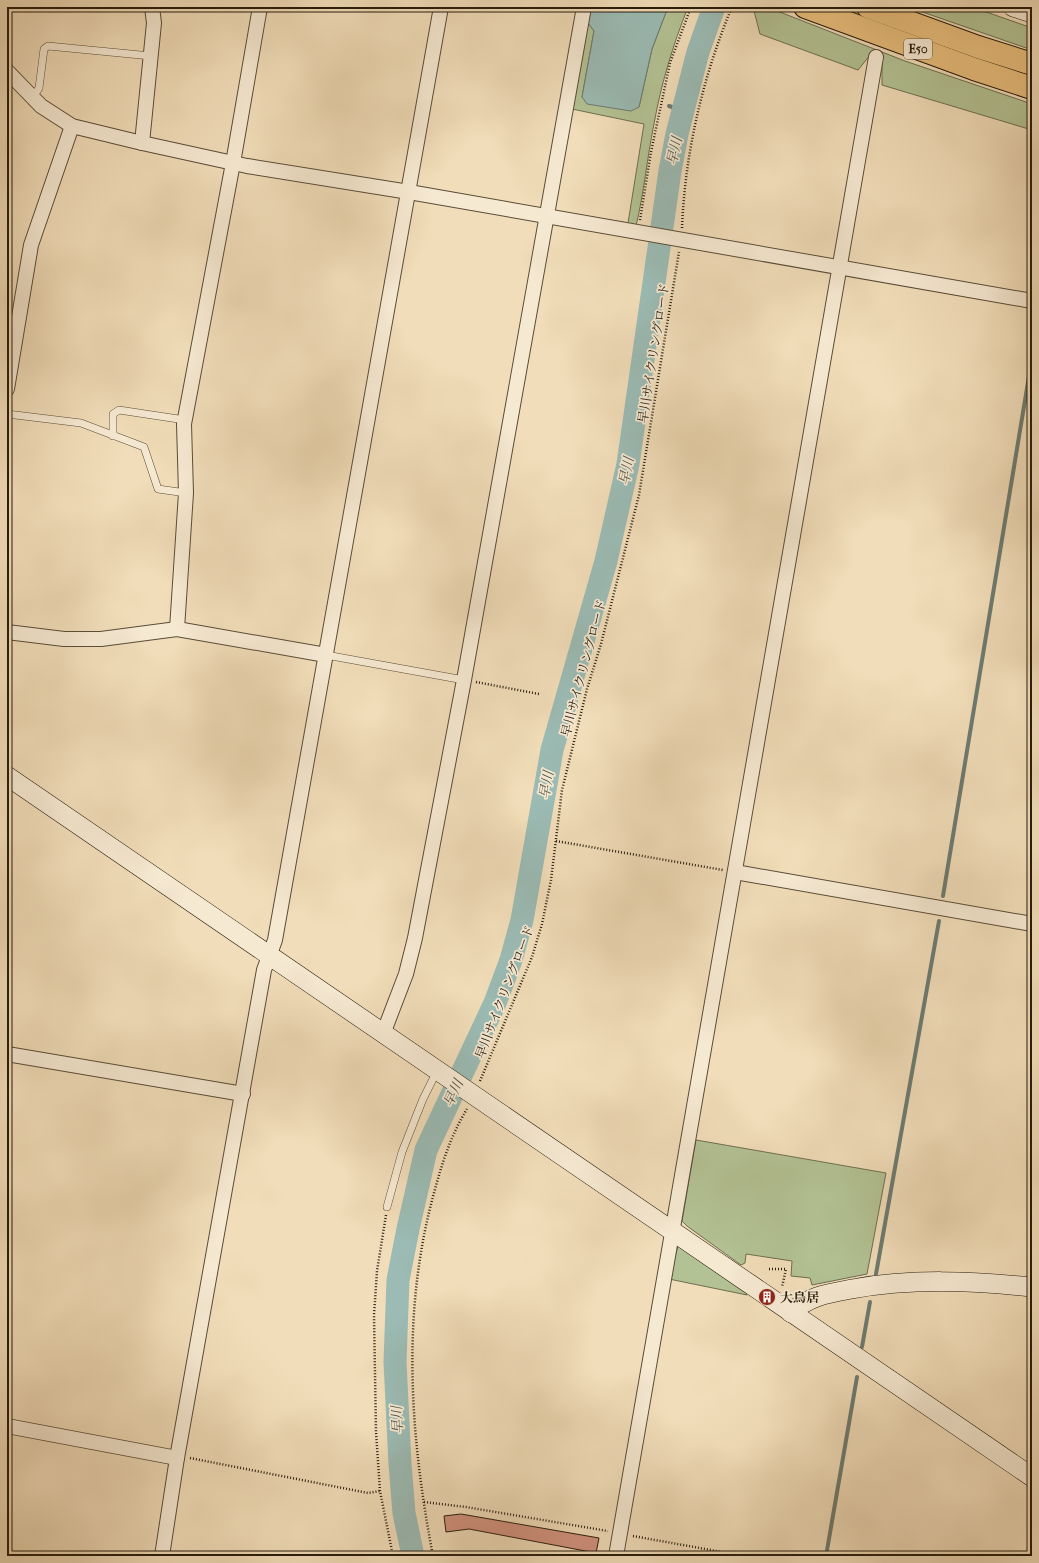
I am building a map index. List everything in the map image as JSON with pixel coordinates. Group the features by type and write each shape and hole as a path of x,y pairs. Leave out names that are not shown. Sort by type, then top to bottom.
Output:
{"highway":[{"name":"E50","path":"806,7 967,67 1032,88"},
{"name":"E50","path":"868,7 978,47 1032,64"}],"street":[{"path":"142,143 154,23 152,7"},
{"path":"177,629 186,493 185,420 233,163 260,7"},
{"path":"162,1556 177,1458 264,970 275,940 441,7"},
{"path":"384,1034 388,1027 411,956 464,680 548,217 584,7"},
{"path":"1013,7 1032,13"},
{"path":"616,1556 736,872 838,268 876,57"},
{"path":"7,71 41,106 72,126 142,143 233,163 639,232 679,243 1032,301"},
{"path":"7,390 9,360 31,245 72,126"},
{"path":"7,632 64,639 101,639 177,629 326,655"},
{"path":"7,776 673,1230 791,1313 1032,1478"},
{"path":"736,872 1032,924"},
{"path":"7,1054 243,1094"},
{"path":"791,1313 800,1304 817,1296 880,1284 944,1280 1032,1287"},
{"path":"7,1426 177,1458"}],"lane":[{"path":"33,97 39,88 44,49 48,46 151,56"},
{"path":"113,436 113,414 119,410 185,420"},
{"path":"7,414 81,423 144,447 158,489 186,493"},
{"path":"326,655 464,680"},
{"path":"388,1207 402,1152 423,1099 439,1071"}],"path":[{"path":"639,232 651,152 670,63 691,7"},
{"name":"早川サイクリングロード","path":"433,1556 417,1454 412,1367 416,1279 425,1228 446,1153 454,1131 473,1095 534,950 542,924 551,880 562,790 639,496 679,243 683,203 702,94 711,61 732,7"},
{"path":"464,680 539,694"},
{"path":"556,841 736,872"},
{"path":"388,1207 377,1271 374,1315 376,1432 380,1492 393,1556"},
{"path":"769,1268 786,1269 784,1282 779,1291"},
{"path":"177,1458 187,1457 368,1493 380,1492"},
{"path":"424,1502 466,1507 744,1556"}],"green space":[{"path":"668,7 688,7 672,50 660,94 636,226 556,211 628,223 644,124 572,109 588,23 594,31 582,97 639,107 652,49"},
{"path":"753,7 767,7 905,61 1032,104 1032,130 882,85 882,59 871,54 858,70 760,34"},
{"path":"908,7 972,7 1032,28 1032,50"},
{"path":"696,1140 886,1173 867,1274 812,1285 810,1278 791,1276 792,1261 746,1254 745,1263 741,1265 687,1226 682,1221"},
{"path":"678,1246 747,1294 747,1295 669,1279"}],"water":[{"path":"591,7 668,7 652,49 639,107 631,111 587,104 582,97 594,31 588,23"}],"building":[{"path":"461,1514 599,1538 596,1553 469,1529 446,1532 444,1516"}],"waterway":[{"name":"早川","path":"413,1556 404,1513 400,1464 395,1362 398,1280 426,1150 495,1003 511,960 522,920 552,750 606,561 628,464 670,171 677,134 698,52 714,7"},
{"path":"669,106 683,111"},
{"path":"943,896 1032,358"},
{"path":"876,1274 939,921"},
{"path":"862,1347 870,1302"},
{"path":"826,1556 857,1377"}],"place":[{"name":"大鳥居","path":"767,1297"}]}
